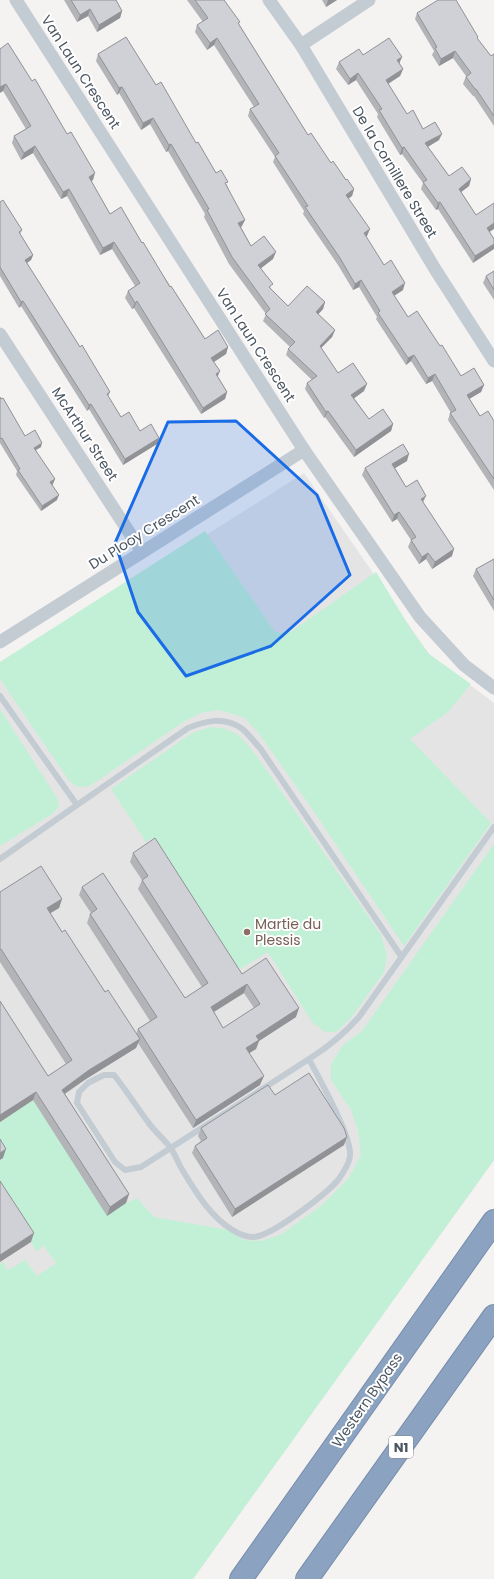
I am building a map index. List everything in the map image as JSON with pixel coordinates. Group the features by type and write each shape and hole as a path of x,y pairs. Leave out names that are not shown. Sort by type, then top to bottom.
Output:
{"highway":[{"name":"Western Bypass","path":"241,1579 494,1221"},
{"name":"N1","path":"307,1579 494,1316"}],"street":[{"name":"Van Laun Crescent","path":"16,0 304,450 420,617 464,665 494,688"},
{"name":"De la Cornillere Street","path":"269,0 301,46 435,269 494,360"},
{"path":"301,46 370,0"},
{"name":"McArthur Street","path":"0,334 142,552"},
{"name":"Du Plooy Crescent","path":"0,642 304,450"}],"lane":[{"path":"0,696 77,805"},
{"path":"0,859 188,728 209,720 225,721 241,728 264,753 401,956"},
{"path":"309,1059 348,1141 350,1155 347,1166 338,1180 326,1193 280,1226 266,1234 254,1237 243,1235 230,1228 216,1217 203,1201 183,1171 170,1147 148,1123 114,1075 104,1075 88,1083 79,1092 77,1103 115,1162 125,1170 141,1167 170,1147 309,1059 346,1031 359,1017 494,827"}],"highlighted area":[{"path":"236,421 317,495 350,575 271,646 186,676 138,612 115,543 168,422"}],"shaded area":[{"name":"Martie du Plessis","path":"304,473 429,654 494,703 494,1160 193,1579 0,1457 0,666"}],"green space":[{"path":"205,531 275,632 289,633 376,572 412,631 429,654 471,684 448,712 410,739 491,823 404,946 310,806 260,735 244,717 218,710 201,713 183,722 90,786 79,787 70,782 0,679 0,662"},
{"path":"0,709 57,798 59,807 52,814 0,846"},
{"path":"211,727 227,730 242,738 256,755 381,935 387,956 384,972 351,1018 336,1032 325,1032 312,1022 268,952 237,971 151,839 146,842 111,789 192,733"},
{"path":"494,844 494,1160 193,1579 0,1579 0,1264 3,1262 8,1270 25,1260 37,1276 56,1263 44,1246 36,1251 0,1194 0,1160 3,1158 0,1153 0,1122 33,1100 107,1215 137,1198 154,1217 228,1230 244,1240 261,1241 280,1235 322,1205 348,1179 361,1155 358,1131 351,1110 331,1080 331,1064 343,1045 362,1031"}],"building":[{"path":"71,0 116,0 122,11 99,25 90,9 80,15"},
{"path":"195,0 224,0 240,22 238,23 308,135 311,133 331,163 333,161 354,189 346,195 370,229 364,233 384,265 391,260 405,283 392,292 408,317 417,311 440,346 442,345 461,376 474,368 484,385 467,395 480,416 488,411 494,421 494,479 450,413 456,410 435,374 428,378 414,355 408,358 378,313 380,311 361,280 355,284 340,258 305,207 308,206 275,156 279,153 250,109 259,104 217,38 210,43 197,25 208,18"},
{"path":"438,0 456,0 478,37 477,38 491,56 494,54 494,116 466,77 471,73 455,51 441,59 435,48 437,47 417,13"},
{"path":"126,37 156,85 161,82 196,143 198,142 216,173 221,170 228,182 225,183 245,220 238,223 251,246 264,236 276,252 258,265 273,284 269,287 288,306 307,286 325,302 316,312 335,330 320,346 338,373 353,363 367,384 351,395 369,419 383,409 393,424 356,450 328,411 326,412 307,383 317,376 288,349 295,342 265,314 270,309 232,257 207,210 209,209 171,144 169,145 153,118 143,123 122,87 119,88 98,54"},
{"path":"389,38 402,57 397,60 403,69 386,80 407,114 413,110 423,129 435,122 442,134 425,143 449,176 462,167 471,179 459,189 476,215 494,203 494,223 487,228 494,239 494,244 475,256 440,202 438,203 423,182 427,180 404,147 402,148 379,110 382,109 358,73 350,79 339,62 359,49 363,55"},
{"path":"8,43 32,81 35,79 67,134 71,132 95,173 89,177 110,214 121,207 170,287 171,286 205,339 218,330 228,347 211,358 220,371 216,374 227,392 203,408 137,301 135,303 128,291 140,283 114,242 103,248 69,189 63,192 35,146 24,153 14,136 31,126 6,84 0,87 0,49"},
{"path":"3,200 22,230 19,232 33,255 25,260 80,347 82,345 110,392 107,394 121,417 129,412 140,431 151,424 159,438 125,459 91,404 89,405 23,301 21,302 0,267 0,202"},
{"path":"494,271 494,290 486,276"},
{"path":"0,397 1,399 3,398 25,436 35,430 42,443 34,448 55,479 50,482 59,495 42,506 18,470 20,469 2,438 0,439"},
{"path":"403,444 409,454 392,464 406,487 417,480 426,496 421,499 454,549 435,562 428,553 422,557 411,540 416,537 399,512 394,515 365,468"},
{"path":"494,559 494,600 476,569"},
{"path":"155,838 242,974 266,958 299,1008 256,1036 259,1040 246,1048 264,1076 196,1120 138,1029 157,1017 90,914 97,909 82,887 103,873 185,998 208,983 142,880 148,876 133,853","holes":["247,984 260,1004 223,1028 211,1007"]},
{"path":"41,866 62,899 47,908 62,932 65,930 105,992 108,990 140,1039 89,1070 62,1090 129,1194 110,1207 36,1092 0,1115 0,1001 48,1076 72,1060 1,949 0,950 0,892"},
{"path":"309,1073 344,1128 347,1137 235,1209 195,1146 207,1138 201,1128 268,1085 275,1095"},
{"path":"0,1139 6,1149 0,1153"},
{"path":"0,1181 34,1233 0,1255"}],"place":[{"name":"Martie du Plessis","path":"247,932"}]}
